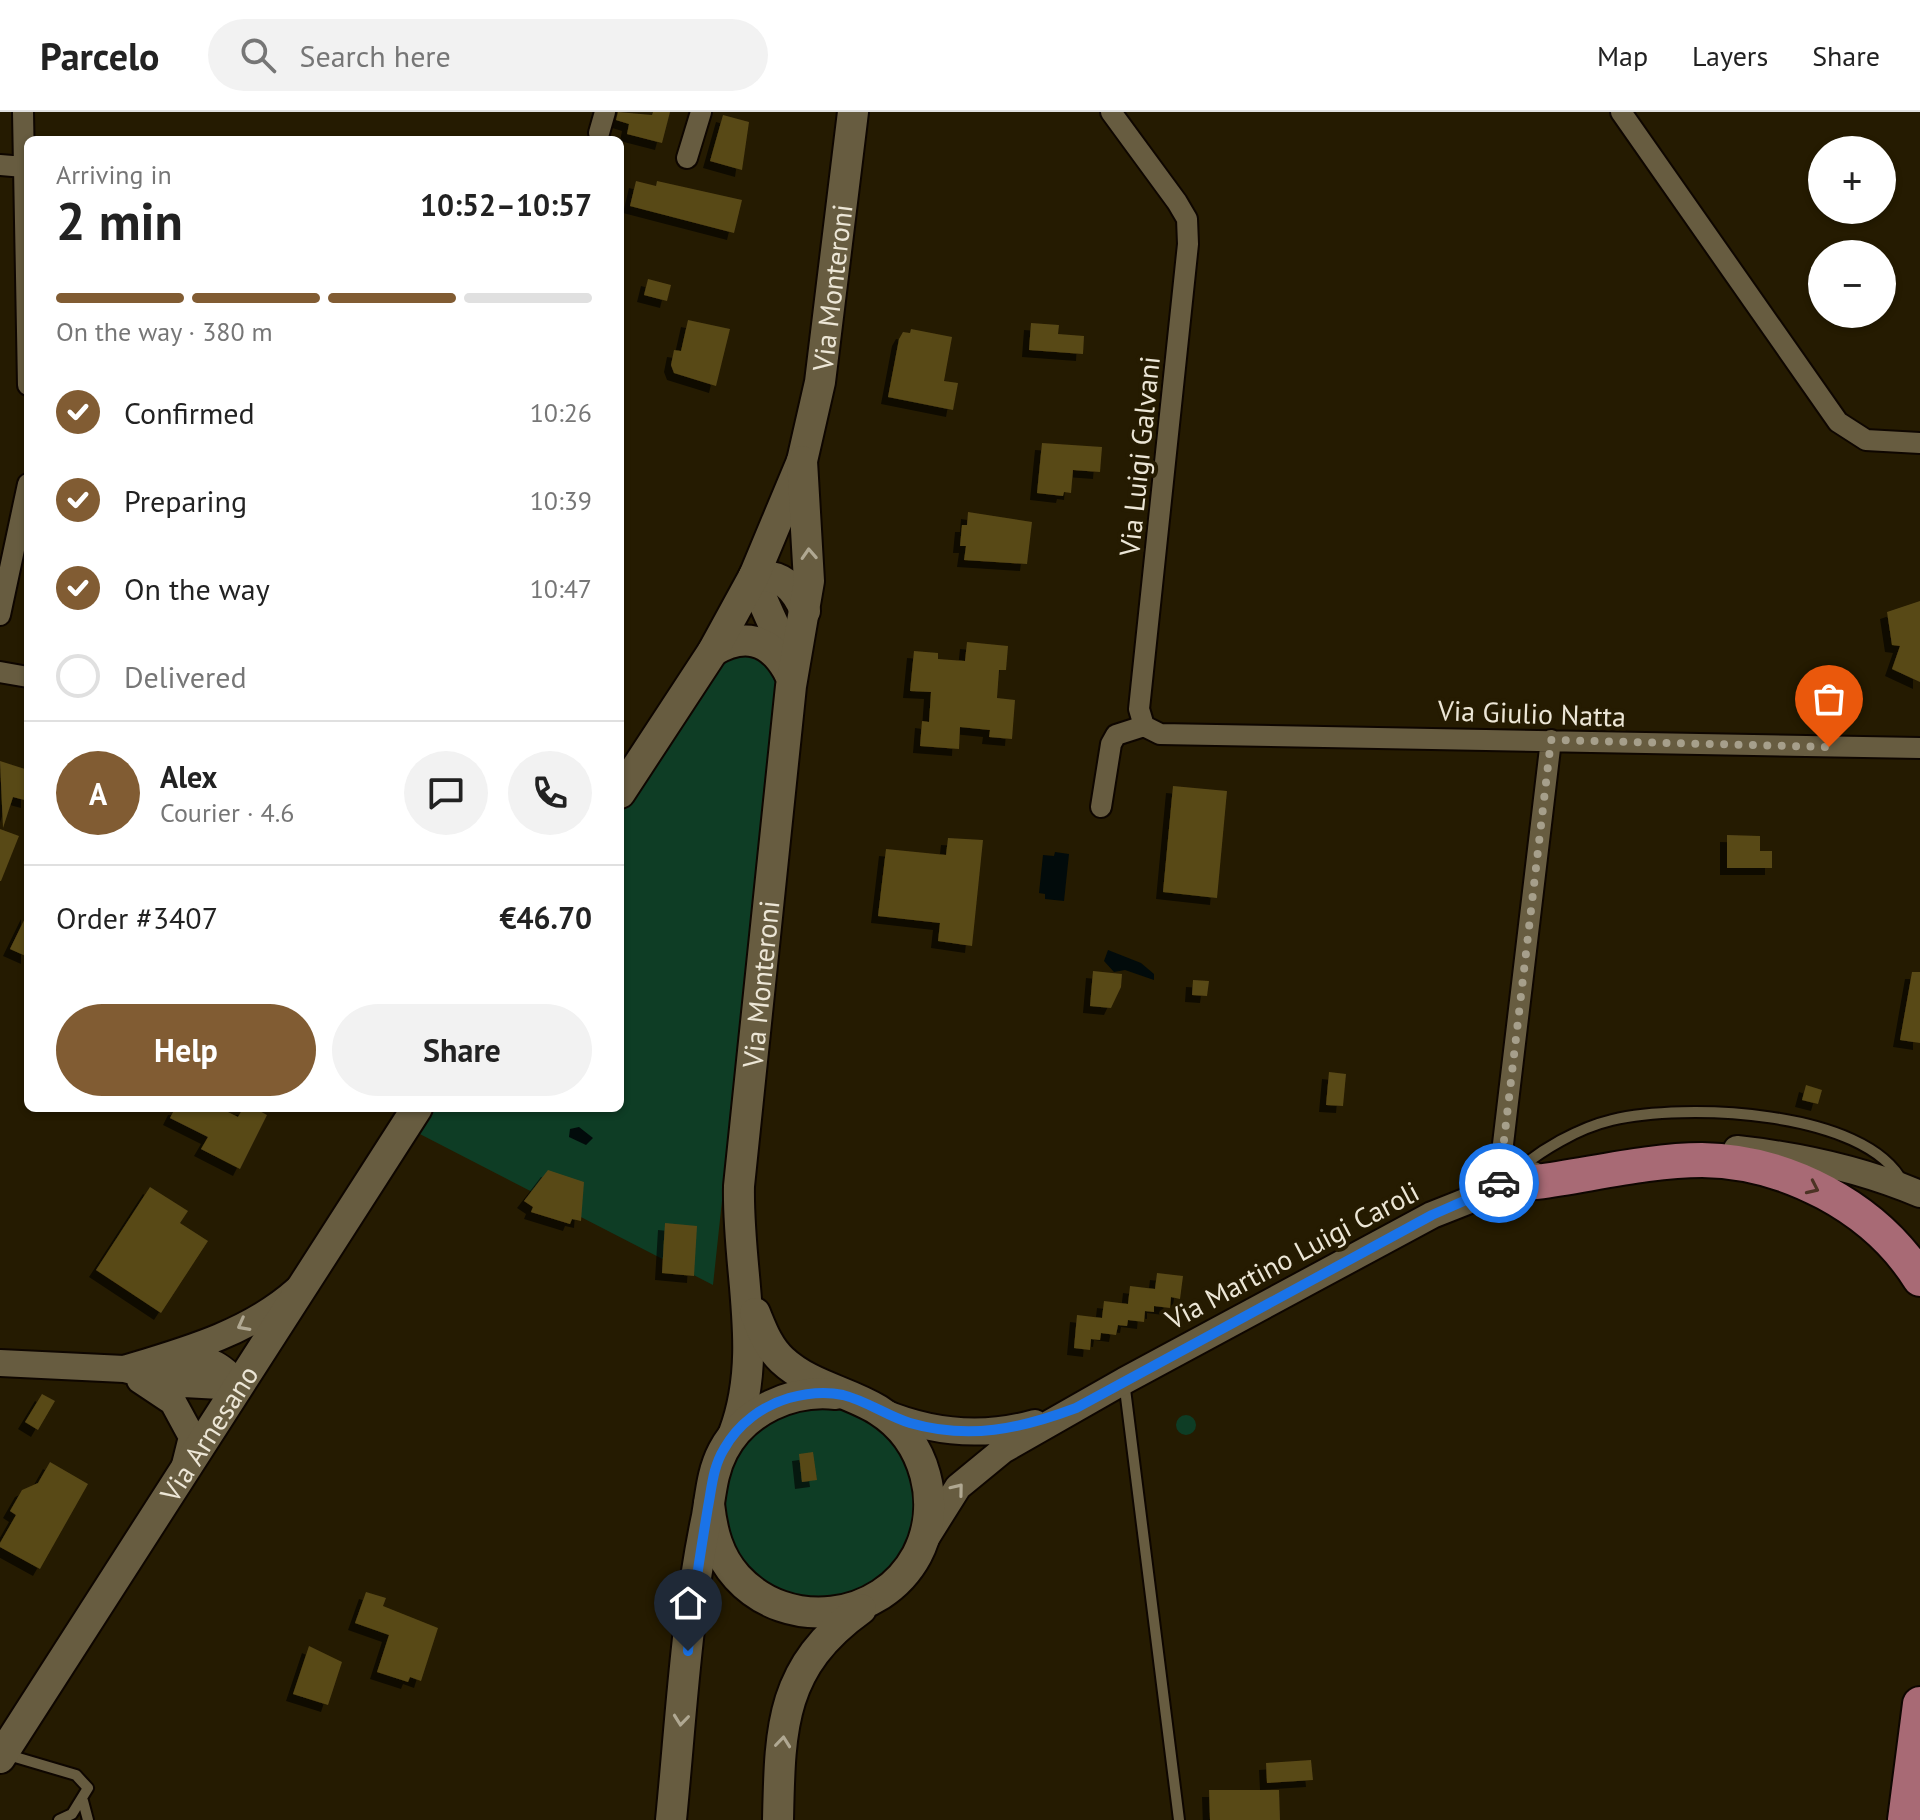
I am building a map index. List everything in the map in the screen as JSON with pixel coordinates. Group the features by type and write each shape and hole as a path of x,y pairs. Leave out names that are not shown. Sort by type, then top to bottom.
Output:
{"highway":[{"path":"1508,1183 1537,1182 1701,1160 1756,1167 1815,1188 1851,1208 1884,1233 1920,1279"},
{"path":"1905,1820 1920,1704"}],"main road":[{"name":"Via Monteroni","path":"713,651 754,576 802,461 820,382 853,112"},
{"name":"Via Monteroni","path":"671,1820 693,1594 716,1466 746,1402 750,1375 742,1282 739,1186 790,679 805,611 810,553 802,461"},
{"path":"754,576 767,575 784,581 798,595 805,611"},
{"name":"Via Monteroni","path":"754,576 759,595 778,627 790,679"},
{"path":"624,787 713,651 728,641 746,639 763,643 790,679"},
{"name":"Via Arnesano","path":"2,1756 414,1112"},
{"name":"Via Monteroni","path":"709,1504 712,1530 721,1554 735,1575 754,1593 776,1605 801,1613 826,1614 852,1609 875,1599 900,1578 917,1555 927,1530 930,1503 927,1476 917,1451 901,1429 881,1411 804,1377 780,1359 768,1344 742,1282"},
{"name":"Via Monteroni","path":"734,1433 754,1415 777,1402 820,1392 842,1395"},
{"path":"778,1820 786,1709 797,1678 816,1648 841,1623 875,1599"}],"street":[{"path":"0,165 24,167 23,112"},
{"path":"599,133 605,112"},
{"path":"687,158 701,112"},
{"name":"Via Luigi Galvani","path":"1111,112 1187,219 1188,244 1139,709 1144,726"},
{"path":"1621,112 1838,422 1866,440 1920,443"},
{"path":"0,615 24,503"},
{"path":"0,672 24,676"},
{"path":"1101,807 1111,744 1116,735 1144,726"},
{"name":"Via Giulio Natta","path":"1144,726 1160,734 1920,748"},
{"path":"1508,1183 1551,740"},
{"name":"Via Martino Luigi Caroli","path":"917,1555 958,1487 980,1466 1124,1381 1432,1215 1508,1183 1602,1156 1705,1147 1816,1160 1912,1191"},
{"path":"124,1369 188,1350 237,1329 280,1305 306,1281"},
{"path":"0,1363 124,1369 184,1384 239,1387"},
{"path":"124,1369 173,1402 192,1437 184,1472"},
{"name":"Via Martino Luigi Caroli","path":"881,1411 909,1423 966,1433 1018,1428 1076,1408"}],"lane":[{"path":"1508,1183 1530,1159 1609,1120 1673,1114 1747,1115 1809,1123 1877,1152 1895,1167 1912,1191"},
{"path":"1124,1381 1179,1820"},
{"path":"2,1756 76,1775 88,1788 83,1801 72,1814 59,1820"},
{"path":"83,1801 88,1820"}],"green space":[{"path":"749,646 776,677 777,688 713,1285 414,1131 426,1112 624,1112 624,803 720,657"},
{"path":"819,1406 856,1414 887,1435 908,1466 916,1503 908,1540 887,1571 856,1592 819,1600 782,1592 751,1571 730,1540 722,1503 730,1466 751,1435 782,1414"},
{"path":"1182,1415 1190,1415 1196,1425 1190,1435 1182,1435 1176,1429 1176,1421"}],"shaded area":[{"path":"1055,852 1069,854 1064,901 1045,899 1045,894 1039,893 1043,855 1054,856"},
{"path":"1108,950 1141,963 1154,974 1154,980 1125,970 1114,972 1104,961"},
{"path":"579,1127 593,1138 586,1145 569,1137 570,1129"}],"building":[{"path":"618,112 652,115 653,112 670,112 662,143 627,134 629,124 616,120"},
{"path":"723,115 749,122 742,170 710,161"},
{"path":"636,181 656,186 657,181 742,200 734,233 630,206"},
{"path":"648,279 671,285 667,301 644,295"},
{"path":"688,320 730,329 716,386 674,373 671,365 674,350 681,351"},
{"path":"1031,323 1059,325 1058,334 1084,336 1083,354 1029,350"},
{"path":"911,329 952,337 944,381 958,383 953,410 888,397 899,339 903,332 910,333"},
{"path":"1042,443 1102,447 1100,472 1073,470 1071,493 1064,492 1063,496 1037,493"},
{"path":"968,512 1032,522 1027,564 964,560 966,546 960,546 962,525 967,525"},
{"path":"1920,601 1920,682 1892,669 1900,646 1892,645 1887,612"},
{"path":"967,642 1008,646 1006,670 999,670 997,698 1015,700 1012,739 989,737 990,730 960,727 959,749 920,746 922,721 929,722 931,692 910,691 914,651 938,653 938,659 965,661"},
{"path":"0,761 24,769 24,800 13,797 3,828"},
{"path":"1173,786 1227,791 1217,898 1163,892"},
{"path":"0,829 19,836 1,881 0,881"},
{"path":"1727,835 1760,836 1760,851 1772,851 1772,868 1727,868"},
{"path":"948,838 983,840 972,946 938,941 940,923 878,916 886,849 946,855"},
{"path":"24,920 24,955 10,949"},
{"path":"1093,971 1122,974 1121,987 1111,1008 1090,1006"},
{"path":"1912,972 1920,972 1920,1043 1900,1040"},
{"path":"1193,980 1209,981 1207,996 1192,995"},
{"path":"1329,1072 1346,1074 1343,1106 1326,1105"},
{"path":"1806,1085 1822,1090 1818,1104 1802,1100"},
{"path":"173,1112 228,1112 238,1117 241,1112 267,1115 240,1169 201,1149 208,1137 170,1118"},
{"path":"548,1170 584,1182 581,1221 572,1219 570,1224 531,1212 533,1207 524,1201"},
{"path":"150,1187 188,1211 180,1223 208,1241 161,1313 96,1270"},
{"path":"665,1223 697,1226 694,1276 662,1273"},
{"path":"1157,1273 1183,1276 1180,1299 1171,1297 1170,1308 1154,1306 1154,1312 1145,1311 1144,1322 1128,1320 1127,1326 1118,1325 1116,1335 1101,1333 1100,1340 1091,1339 1090,1350 1074,1348 1077,1315 1102,1318 1104,1301 1128,1304 1130,1286 1155,1289"},
{"path":"42,1394 55,1401 38,1430 25,1422"},
{"path":"813,1452 817,1480 802,1482 799,1454"},
{"path":"50,1462 88,1484 40,1569 0,1547 0,1543 16,1515 10,1511 22,1490 38,1483"},
{"path":"366,1592 386,1598 383,1606 438,1628 421,1681 410,1677 408,1682 377,1672 389,1635 355,1623"},
{"path":"309,1646 342,1662 328,1705 293,1694"},
{"path":"1311,1760 1313,1780 1267,1783 1266,1763"},
{"path":"1209,1790 1279,1790 1280,1820 1210,1820"}],"way so far":[{"path":"1499,1183 1551,740 1829,747"}],"route":[{"path":"688,1651 693,1594 716,1466 734,1433 754,1415 777,1402 820,1392 861,1401 909,1423 938,1430 966,1433 1018,1428 1076,1408 1432,1215 1499,1183"}]}
